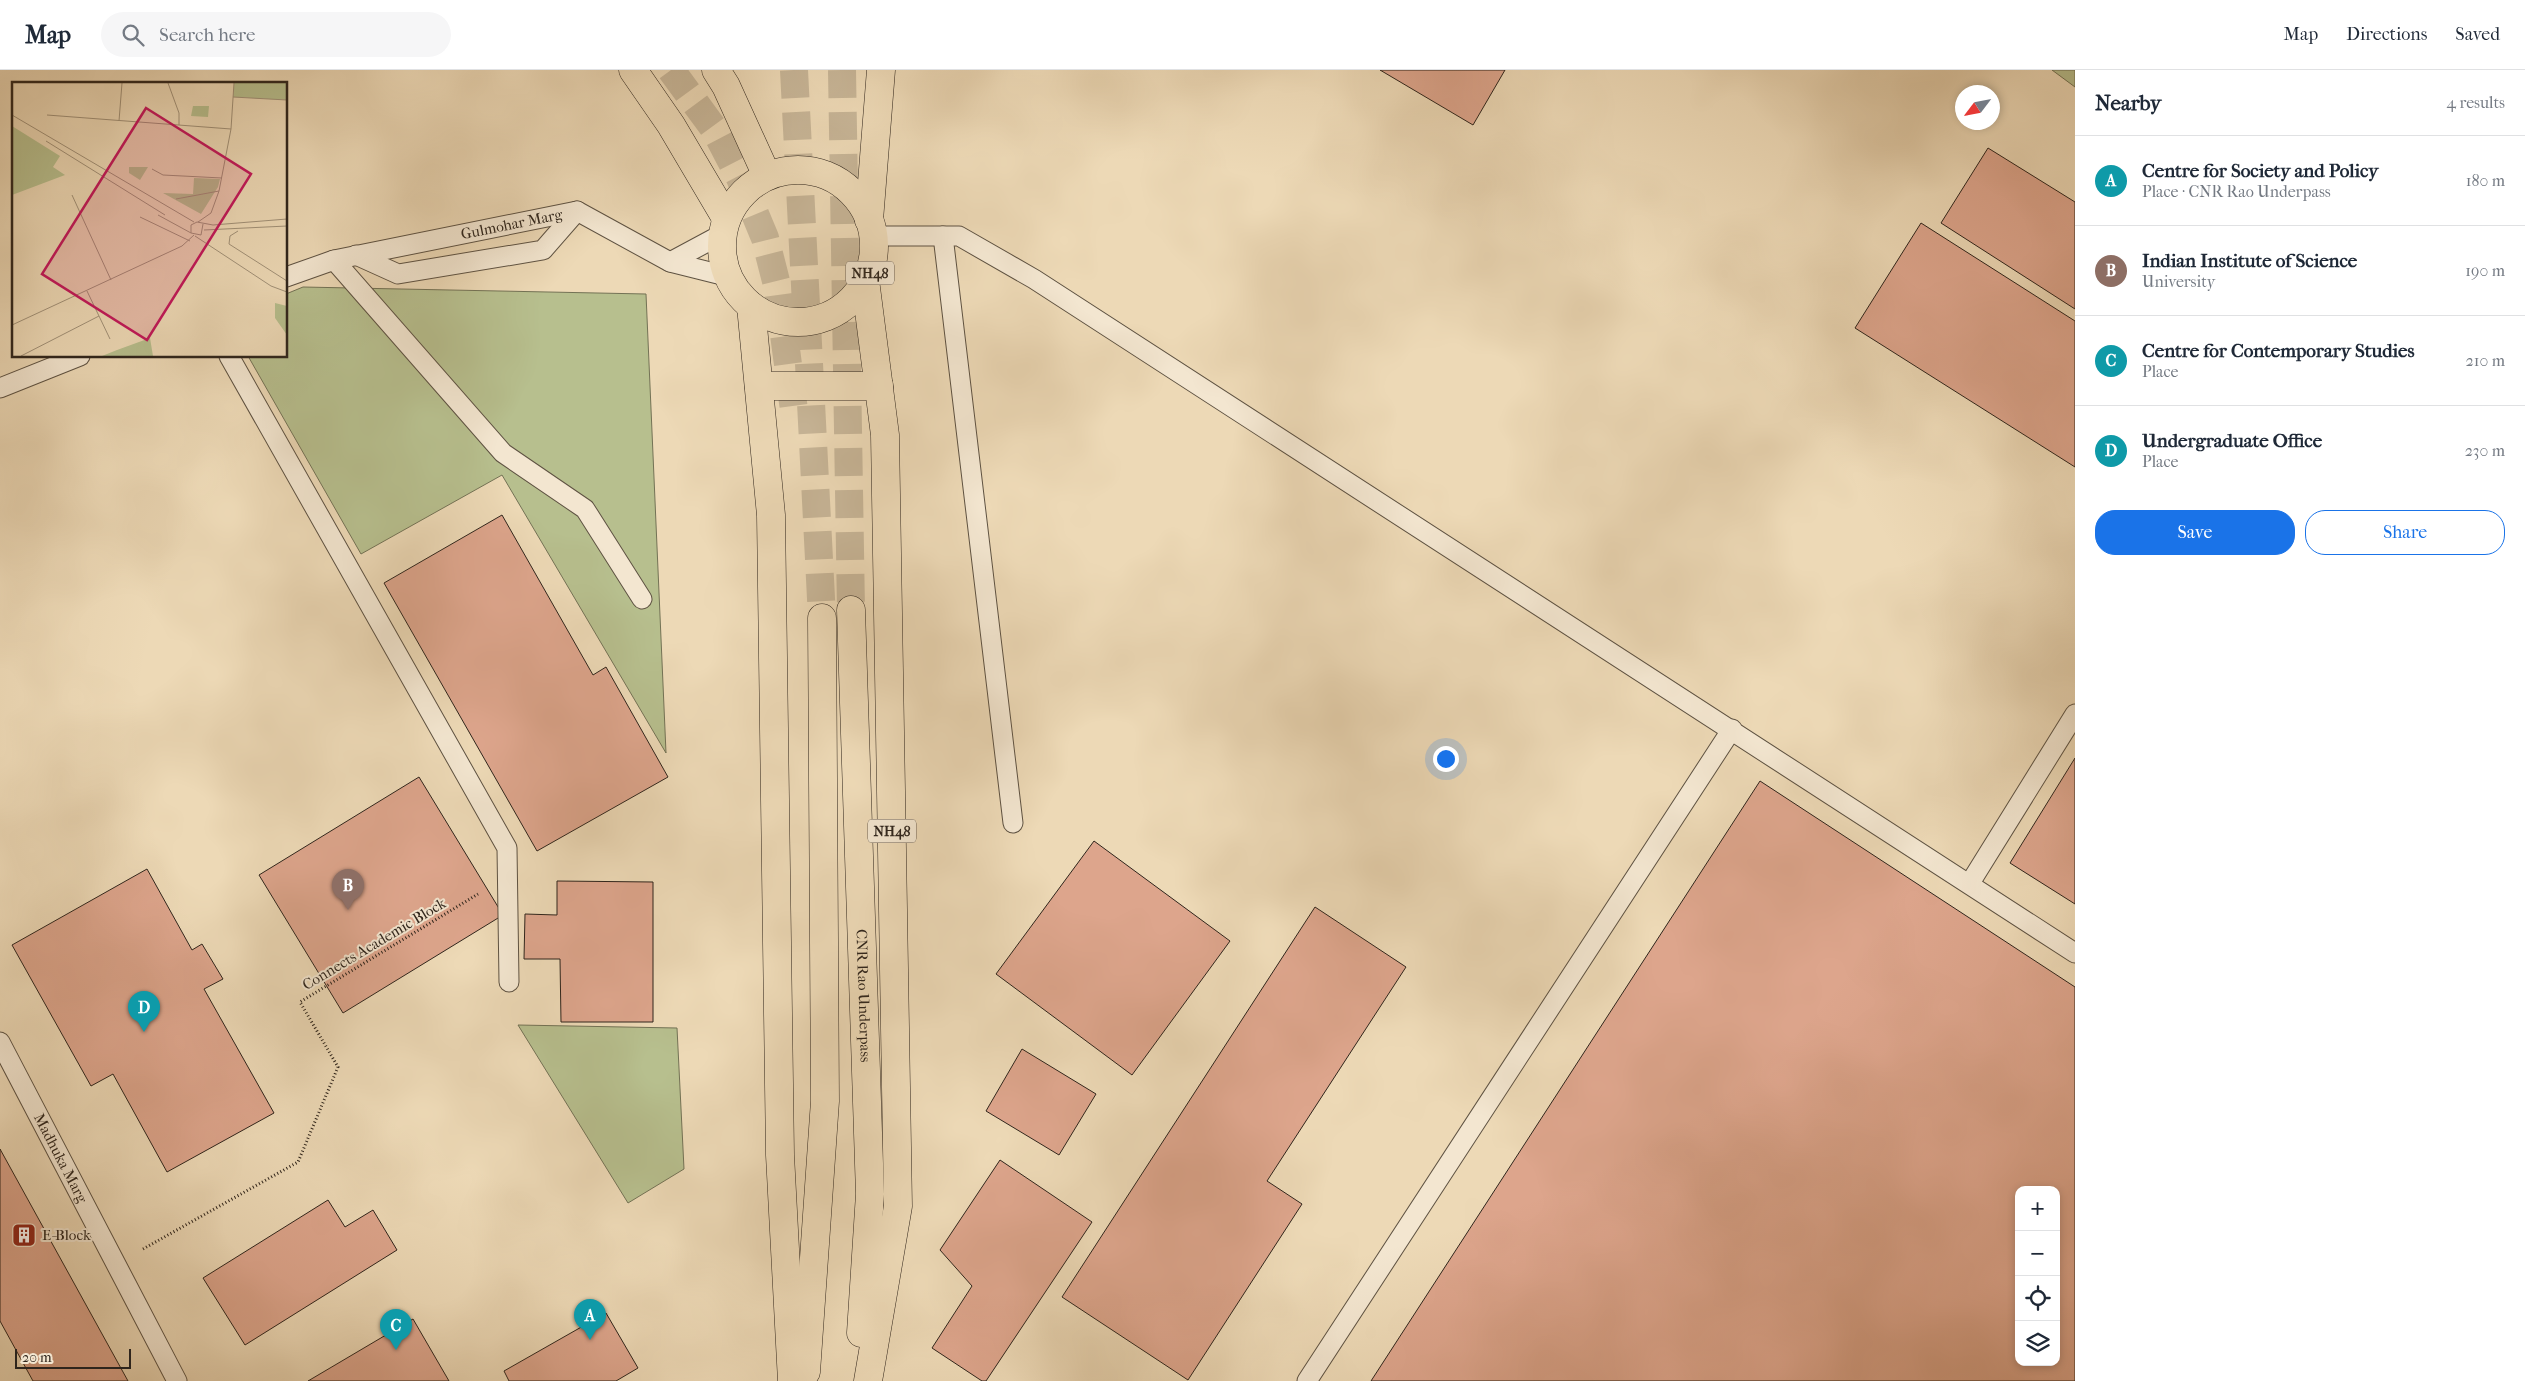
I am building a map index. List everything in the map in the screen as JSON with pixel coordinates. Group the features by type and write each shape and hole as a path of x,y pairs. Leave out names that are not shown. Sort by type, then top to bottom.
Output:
{"highway":[{"path":"633,70 671,125 725,226"},
{"path":"716,70 726,86 768,176"},
{"path":"871,228 881,70"},
{"name":"NH48","path":"801,169 824,174 845,186 862,203 871,228 875,248 870,272 858,293 841,309 820,319 796,322 772,318 751,306 735,288 724,266 721,242 725,226 738,198 756,182 777,172 801,169"},
{"name":"NH48","path":"865,280 885,435 898,1206 868,1381"},
{"path":"751,306 771,515 780,1156 792,1381"},
{"path":"759,386 879,386"},
{"name":"CNR Rao Underpass","path":"851,610 870,1194 858,1381"},
{"path":"805,1381 825,1101 822,618"}],"lane":[{"path":"356,255 398,274 543,250 578,211"},
{"name":"Gulmohar Marg","path":"288,277 334,260 578,211 670,262 730,277"},
{"path":"670,262 725,226"},
{"path":"871,228 959,236 1034,279 1970,883 2075,953"},
{"path":"944,236 1013,823"},
{"path":"334,260 503,453 585,509 642,599"},
{"path":"0,388 75,358"},
{"path":"230,358 507,848 509,982"},
{"path":"1970,883 2075,714"},
{"path":"1307,1381 1732,729"},
{"name":"Madhuka Marg","path":"0,1042 177,1381"}],"path":[{"name":"Connects Academic Block","path":"116,1265 298,1162 338,1067 300,1002 508,876"}],"green space":[{"path":"2052,70 2075,70 2075,87"},
{"path":"303,287 646,294 666,753 502,475 361,554 249,358 288,358 288,293"},
{"path":"518,1025 677,1028 684,1169 628,1203"}],"building":[{"path":"1380,70 1505,70 1473,125"},
{"path":"1988,148 2075,202 2075,309 1941,223"},
{"path":"1921,223 2075,321 2075,467 1855,328"},
{"path":"502,515 593,675 606,667 668,777 537,851 384,583"},
{"path":"2075,758 2075,904 2010,863"},
{"path":"419,777 503,915 343,1013 259,875"},
{"path":"1760,781 2075,987 2075,1381 1371,1381"},
{"path":"1094,841 1230,941 1132,1075 996,974"},
{"path":"147,869 192,950 202,944 223,979 204,989 274,1113 167,1172 113,1074 91,1086 12,945"},
{"path":"557,881 653,882 653,1022 561,1022 560,959 524,959 525,914 557,915"},
{"path":"1315,907 1406,967 1267,1181 1302,1204 1188,1380 1062,1297"},
{"path":"1022,1049 1096,1094 1059,1155 986,1111"},
{"name":"E-Block","path":"0,1149 128,1381 33,1381 0,1321"},
{"path":"1000,1160 1092,1222 986,1381 982,1381 932,1348 972,1286 940,1250"},
{"path":"328,1200 345,1227 373,1210 397,1250 245,1345 203,1278"},
{"path":"606,1313 638,1368 616,1381 509,1381 504,1371"},
{"path":"413,1319 449,1381 308,1381"}],"tunnel":[{"path":"671,70 715,130 740,178 765,238 778,289 794,410"},
{"path":"794,70 822,618"},
{"path":"842,70 851,610"}],"place":[{"name":"Indian Institute of Science","path":"348,910"},
{"name":"Undergraduate Office","path":"144,1032"},
{"name":"E-Block","path":"24,1235"},
{"name":"Centre for Society and Policy","path":"590,1340"},
{"name":"Centre for Contemporary Studies","path":"396,1350"}]}
